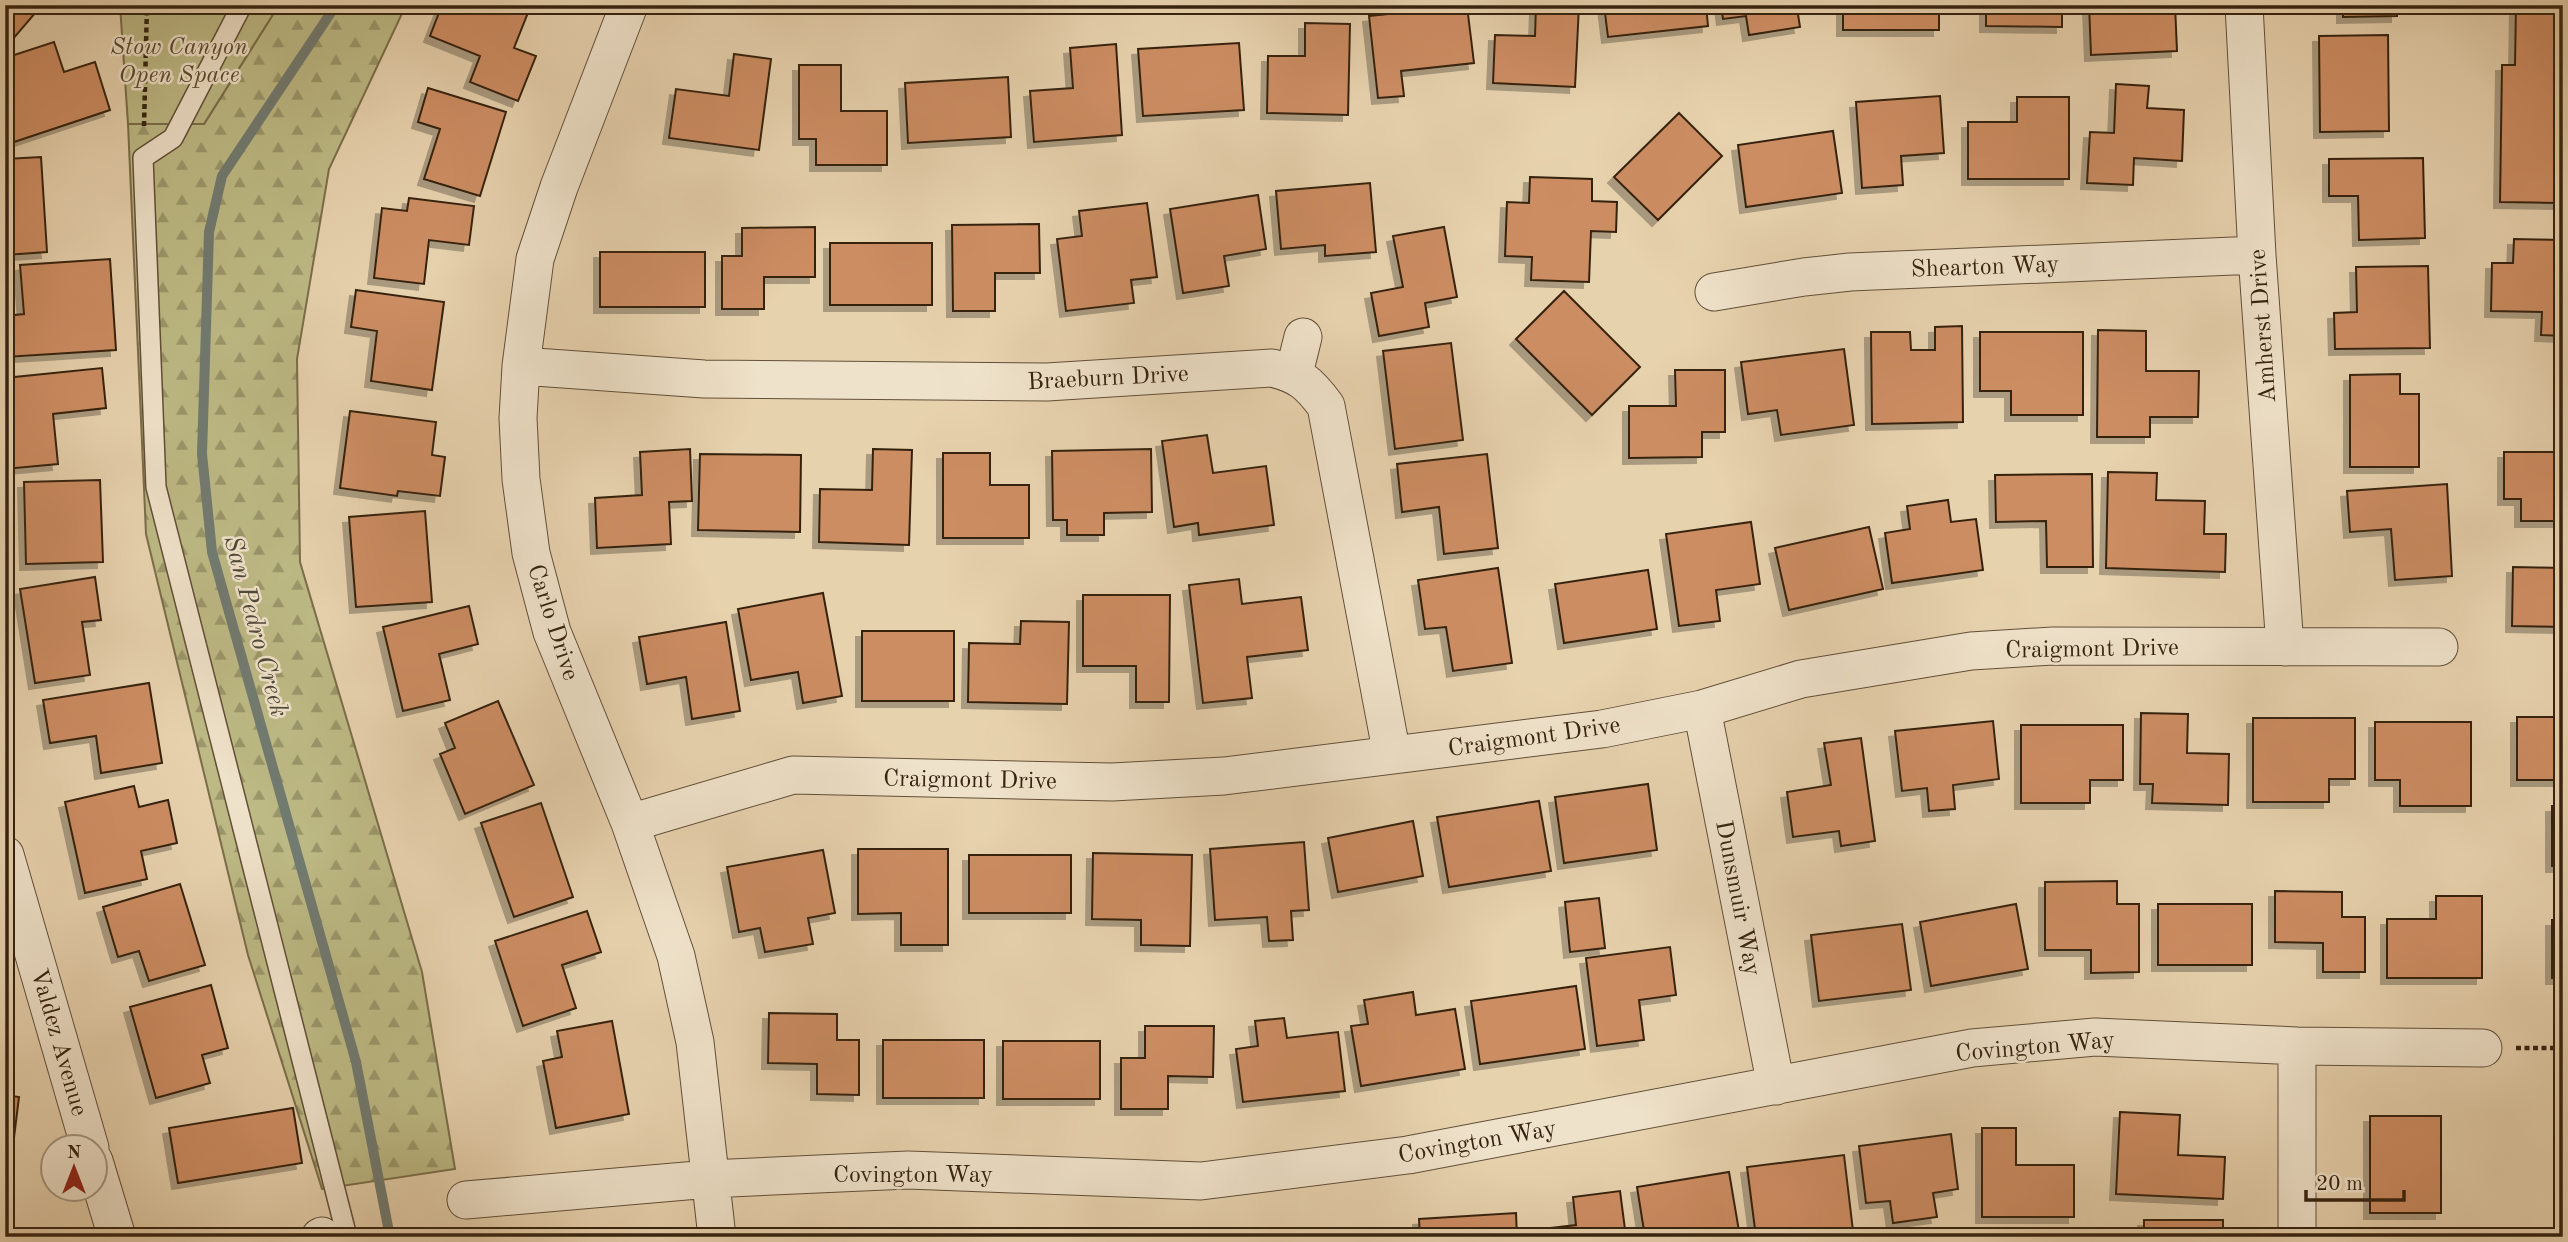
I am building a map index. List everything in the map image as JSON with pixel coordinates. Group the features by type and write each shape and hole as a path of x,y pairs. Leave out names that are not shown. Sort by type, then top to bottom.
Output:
{"street":[{"name":"Carlo Drive","path":"629,5 559,187 535,259 521,366 518,418 521,479 531,553 552,632 630,823 676,956 695,1042 709,1179 718,1237"},
{"name":"Amherst Drive","path":"2244,5 2257,254 2285,647"},
{"name":"Shearton Way","path":"1714,292 1850,272 2257,254"},
{"path":"1303,337 1294,373 1312,387 1326,406 1392,755"},
{"name":"Braeburn Drive","path":"521,366 732,379 1047,382 1272,368 1294,373"},
{"name":"Craigmont Drive","path":"630,823 793,775 1112,782 1224,776 1602,729 1702,709 1801,679 1971,652 2053,646 2439,647"},
{"name":"Dunsmuir Way","path":"1702,709 1776,1086"},
{"name":"Valdez Avenue","path":"5,855 86,1134"},
{"name":"Covington Way","path":"466,1200 709,1179 908,1170 1201,1181 1408,1155 1972,1048 2095,1037 2297,1046 2483,1048"},
{"path":"2297,1046 2297,1237"},
{"path":"107,1204 117,1237"}],"lane":[{"path":"242,5 173,138 142,158 156,487 345,1229 321,1237"}],"path":[{"path":"142,158 147,79 147,5"},
{"path":"2483,1048 2563,1048"}],"green space":[{"name":"Stow Canyon Open Space","path":"120,5 279,5 204,124 128,124"},
{"path":"279,5 406,5 329,169 297,359 300,562 422,972 455,1169 322,1189 248,955 146,534 128,124 204,124"}],"building":[{"path":"5,5 42,5 13,39 5,33"},
{"path":"442,5 452,5 470,13 473,5 531,5 514,48 536,56 518,101 470,82 480,56 430,36"},
{"path":"1536,5 1579,5 1575,87 1493,83 1495,35 1535,36"},
{"path":"1604,5 1706,5 1708,26 1608,37"},
{"path":"1721,5 1818,5 1797,8 1800,27 1749,35 1746,16 1723,19"},
{"path":"1843,5 1939,5 1939,30 1843,30"},
{"path":"1986,5 2062,5 2062,27 1986,26"},
{"path":"2089,5 2175,5 2177,51 2091,55"},
{"path":"2343,5 2397,5 2397,16 2343,17"},
{"path":"2516,5 2563,5 2563,203 2500,202 2502,65 2515,65"},
{"path":"1467,6 1474,63 1401,71 1404,96 1378,98 1369,16"},
{"path":"1305,23 1350,24 1348,115 1267,113 1268,56 1305,56"},
{"path":"2388,35 2389,131 2320,132 2319,36"},
{"path":"54,42 64,72 95,62 110,110 5,145 5,58"},
{"path":"1239,43 1244,110 1143,116 1138,49"},
{"path":"1116,44 1122,135 1034,142 1030,91 1073,88 1070,48"},
{"path":"734,54 771,59 759,150 669,138 676,89 729,96"},
{"path":"799,65 841,65 841,111 887,111 887,165 816,165 816,139 799,139"},
{"path":"1008,77 1011,137 908,143 905,83"},
{"path":"2116,84 2149,86 2147,108 2184,110 2182,161 2134,158 2133,185 2087,183 2090,132 2114,133"},
{"path":"428,88 506,112 480,196 424,179 440,129 418,122"},
{"path":"1940,96 1944,153 1901,156 1903,185 1862,188 1856,102"},
{"path":"2017,97 2069,97 2069,179 1968,179 1968,122 2017,122"},
{"path":"1679,113 1722,156 1658,220 1614,177"},
{"path":"1833,131 1842,193 1746,207 1738,145"},
{"path":"41,157 47,252 5,255 5,159"},
{"path":"2423,158 2425,238 2359,240 2358,196 2329,196 2329,159"},
{"path":"1530,177 1592,179 1592,201 1617,202 1616,232 1591,231 1589,282 1531,280 1532,257 1505,256 1507,202 1529,203"},
{"path":"1370,183 1376,252 1325,256 1325,245 1281,249 1276,191"},
{"path":"1258,195 1266,249 1224,256 1229,286 1183,293 1170,209"},
{"path":"409,198 474,206 469,245 429,240 424,284 374,278 382,208 407,211"},
{"path":"1147,203 1157,277 1131,280 1134,303 1066,311 1057,239 1082,236 1079,211"},
{"path":"1039,224 1040,273 995,273 995,311 953,311 952,225"},
{"path":"815,227 815,277 764,277 764,309 722,309 722,256 742,256 742,228"},
{"path":"1444,227 1457,297 1425,303 1429,327 1379,336 1371,293 1403,287 1393,236"},
{"path":"2514,239 2560,240 2559,289 2563,289 2563,336 2541,335 2542,312 2491,311 2492,263 2513,263"},
{"path":"830,243 932,243 932,305 830,305"},
{"path":"600,252 705,252 705,307 600,307"},
{"path":"110,259 116,350 5,357 5,316 24,314 20,265"},
{"path":"2428,266 2430,348 2335,349 2334,313 2357,312 2356,267"},
{"path":"356,290 444,302 432,390 371,381 377,331 351,327"},
{"path":"1564,291 1640,367 1592,415 1516,339"},
{"path":"1962,326 1963,422 1872,424 1871,332 1910,332 1911,350 1935,350 1935,327"},
{"path":"2098,330 2146,331 2146,371 2199,371 2198,417 2150,417 2150,437 2097,437"},
{"path":"1980,332 2083,332 2083,415 2011,415 2011,391 1980,391"},
{"path":"1451,343 1463,440 1395,449 1383,351"},
{"path":"1844,349 1854,425 1781,435 1777,410 1748,414 1741,362"},
{"path":"102,368 106,408 53,414 58,464 5,469 5,378"},
{"path":"1675,370 1725,370 1725,432 1702,432 1702,457 1629,458 1629,406 1676,406"},
{"path":"2400,374 2400,394 2419,394 2419,467 2350,467 2350,375"},
{"path":"350,411 436,422 432,455 445,457 440,496 398,491 397,496 340,488"},
{"path":"1207,435 1213,473 1266,466 1274,525 1199,535 1198,523 1174,527 1162,441"},
{"path":"690,449 692,501 669,502 671,544 597,548 595,498 642,495 640,452"},
{"path":"873,449 912,450 909,545 819,542 820,489 872,490"},
{"path":"1151,449 1152,512 1104,513 1104,535 1067,535 1067,520 1053,520 1052,451"},
{"path":"2504,452 2563,452 2563,521 2521,521 2521,499 2504,499"},
{"path":"943,453 990,453 990,485 1029,485 1029,538 943,538"},
{"path":"700,454 801,455 800,532 698,530"},
{"path":"1487,454 1498,548 1444,554 1439,507 1402,512 1397,464"},
{"path":"2108,472 2157,473 2156,500 2205,501 2204,534 2226,534 2225,572 2106,568"},
{"path":"2092,474 2093,567 2047,567 2046,521 1996,522 1995,475"},
{"path":"100,480 103,562 26,564 24,482"},
{"path":"2447,484 2452,576 2395,580 2391,529 2350,532 2347,491"},
{"path":"1948,500 1951,522 1976,519 1983,570 1892,583 1885,533 1910,529 1907,506"},
{"path":"425,511 432,602 356,607 349,517"},
{"path":"1751,522 1760,584 1716,590 1720,621 1679,626 1666,534"},
{"path":"1869,527 1883,589 1789,610 1775,548"},
{"path":"2513,567 2563,568 2563,627 2512,626"},
{"path":"1498,568 1512,663 1453,671 1446,627 1425,629 1418,580"},
{"path":"1648,570 1657,629 1564,643 1555,584"},
{"path":"95,577 101,620 82,622 90,675 35,683 20,589"},
{"path":"1239,579 1242,604 1301,597 1308,650 1247,657 1252,698 1203,703 1189,585"},
{"path":"823,593 842,696 803,703 798,672 751,680 738,609"},
{"path":"1083,595 1170,595 1169,702 1136,702 1136,666 1083,666"},
{"path":"469,606 478,644 439,654 450,700 403,711 383,627"},
{"path":"1021,621 1069,622 1067,704 968,702 969,643 1020,644"},
{"path":"726,622 740,711 692,719 686,677 647,684 639,637"},
{"path":"862,631 954,631 954,701 862,701"},
{"path":"149,683 162,763 101,773 96,736 50,743 43,700"},
{"path":"498,701 534,785 465,814 440,754 455,748 445,723"},
{"path":"2141,713 2188,714 2187,753 2229,754 2228,805 2152,803 2153,784 2140,784"},
{"path":"2517,717 2563,717 2563,780 2517,780"},
{"path":"2253,718 2355,718 2355,779 2329,779 2329,802 2253,802"},
{"path":"1993,721 1999,779 1953,785 1955,809 1929,811 1927,788 1902,791 1895,731"},
{"path":"2375,722 2471,722 2471,806 2400,806 2400,780 2375,780"},
{"path":"2021,725 2123,725 2123,780 2090,780 2090,803 2021,803"},
{"path":"1861,738 1875,841 1841,846 1839,831 1793,837 1787,792 1831,785 1824,743"},
{"path":"1648,784 1657,850 1564,863 1555,797"},
{"path":"134,786 139,807 168,800 177,843 141,851 147,879 85,893 65,802"},
{"path":"1539,801 1551,871 1449,887 1437,817"},
{"path":"541,803 573,897 514,917 481,823"},
{"path":"2552,806 2563,806 2563,866 2552,866"},
{"path":"1413,821 1423,876 1338,892 1328,838"},
{"path":"1304,842 1309,910 1291,911 1293,940 1269,941 1267,917 1215,920 1210,849"},
{"path":"858,849 948,849 948,945 901,945 901,913 858,914"},
{"path":"823,850 835,913 808,918 813,944 765,952 760,928 739,932 727,867"},
{"path":"1093,853 1192,855 1190,946 1141,945 1141,920 1092,919"},
{"path":"969,855 1071,855 1071,913 969,913"},
{"path":"2117,881 2117,904 2139,904 2139,972 2091,973 2091,950 2045,950 2045,882"},
{"path":"180,884 205,965 149,981 139,951 118,957 103,907"},
{"path":"2275,891 2342,892 2342,917 2365,917 2365,972 2323,972 2323,943 2275,942"},
{"path":"2436,896 2482,896 2482,978 2387,978 2387,919 2436,919"},
{"path":"1599,898 1605,948 1570,952 1565,902"},
{"path":"2016,904 2028,969 1931,986 1920,922"},
{"path":"2158,904 2252,904 2252,965 2158,965"},
{"path":"587,911 601,952 562,965 576,1008 523,1026 495,941"},
{"path":"2552,920 2563,920 2563,978 2552,978"},
{"path":"1902,924 1911,990 1819,1001 1811,935"},
{"path":"1670,947 1676,995 1639,1000 1644,1040 1597,1046 1586,958"},
{"path":"211,985 228,1048 202,1055 210,1083 156,1098 130,1007"},
{"path":"1576,986 1585,1049 1480,1064 1471,1001"},
{"path":"1413,992 1416,1015 1455,1009 1465,1069 1361,1086 1351,1026 1368,1024 1364,1000"},
{"path":"769,1013 837,1014 837,1040 859,1040 859,1095 817,1094 817,1064 768,1063"},
{"path":"1284,1018 1287,1038 1338,1032 1345,1091 1243,1102 1236,1049 1258,1046 1255,1021"},
{"path":"612,1021 629,1114 556,1128 543,1061 562,1057 557,1031"},
{"path":"1145,1026 1214,1026 1213,1077 1168,1076 1168,1109 1121,1109 1121,1058 1145,1058"},
{"path":"883,1040 984,1040 984,1098 883,1098"},
{"path":"1003,1041 1100,1041 1100,1099 1003,1099"},
{"path":"5,1095 19,1097 10,1170 5,1169"},
{"path":"293,1108 302,1163 178,1183 169,1128"},
{"path":"2120,1112 2180,1115 2178,1155 2225,1157 2223,1199 2116,1194"},
{"path":"2370,1116 2441,1116 2441,1213 2370,1213"},
{"path":"1982,1128 2016,1128 2016,1165 2074,1165 2074,1217 1982,1217"},
{"path":"1951,1134 1958,1189 1933,1193 1937,1217 1893,1223 1890,1201 1866,1203 1859,1146"},
{"path":"1844,1155 1853,1231 1808,1237 1756,1237 1747,1167"},
{"path":"1729,1172 1740,1237 1645,1237 1637,1187"},
{"path":"1620,1191 1626,1237 1534,1237 1534,1230 1576,1225 1573,1197"},
{"path":"1516,1213 1517,1237 1420,1237 1419,1219"},
{"path":"2144,1220 2223,1220 2223,1237 2144,1237"},
{"path":"1401,1229 1402,1237 1357,1237 1357,1235"},
{"path":"2378,1233 2445,1233 2445,1237 2378,1237"}],"waterway":[{"name":"San Pedro Creek","path":"336,5 222,176 209,232 202,454 212,552 356,1062 390,1237"}]}
